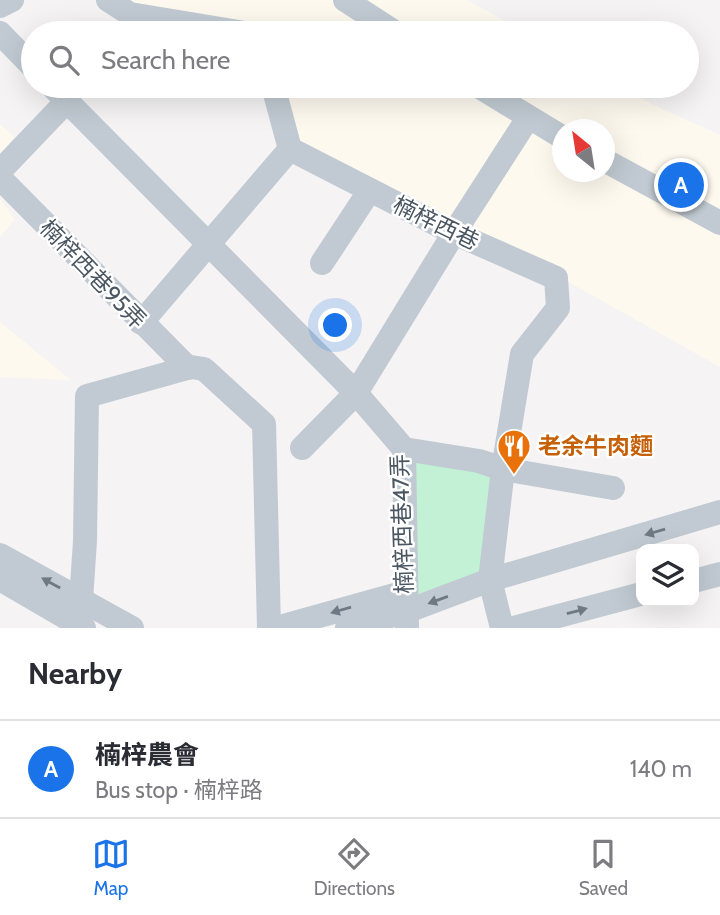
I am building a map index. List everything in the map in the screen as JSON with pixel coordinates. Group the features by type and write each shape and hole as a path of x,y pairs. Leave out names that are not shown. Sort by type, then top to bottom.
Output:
{"street":[{"path":"0,6 12,0"},
{"path":"108,0 130,14 172,21"},
{"path":"345,0 377,21"},
{"path":"0,33 21,55"},
{"path":"0,171 57,98"},
{"path":"64,98 207,245"},
{"path":"141,323 290,149 276,98"},
{"path":"497,98 552,131"},
{"path":"302,448 356,393 528,118"},
{"name":"楠梓西巷","path":"290,149 454,233 556,278 558,308 522,354 503,469"},
{"path":"615,166 720,223"},
{"name":"楠梓西巷95弄","path":"0,178 188,368 204,369 264,424 269,628"},
{"path":"322,263 370,190"},
{"name":"楠梓西巷47弄","path":"207,245 356,393 404,449 406,611"},
{"path":"81,600 85,541 87,396 188,368"},
{"path":"404,449 613,488"},
{"path":"502,628 490,580 503,469"},
{"path":"347,628 406,611 490,580 720,512"},
{"path":"0,555 132,628"},
{"path":"699,580 720,574"},
{"path":"0,579 84,628"},
{"path":"513,628 636,595"},
{"path":"276,628 406,611"}],"shaded area":[{"path":"125,0 467,0 505,21 242,21"},
{"path":"285,98 641,98 720,135 720,367 472,228 295,138"},
{"path":"0,124 14,137 0,156"},
{"path":"0,199 15,219 0,237"},
{"path":"0,322 71,380 0,377"}],"green space":[{"path":"412,455 497,472 485,573 409,597"}],"place":[{"name":"楠梓農會","path":"681,185"},
{"name":"老余牛肉麵","path":"514,476"}]}
